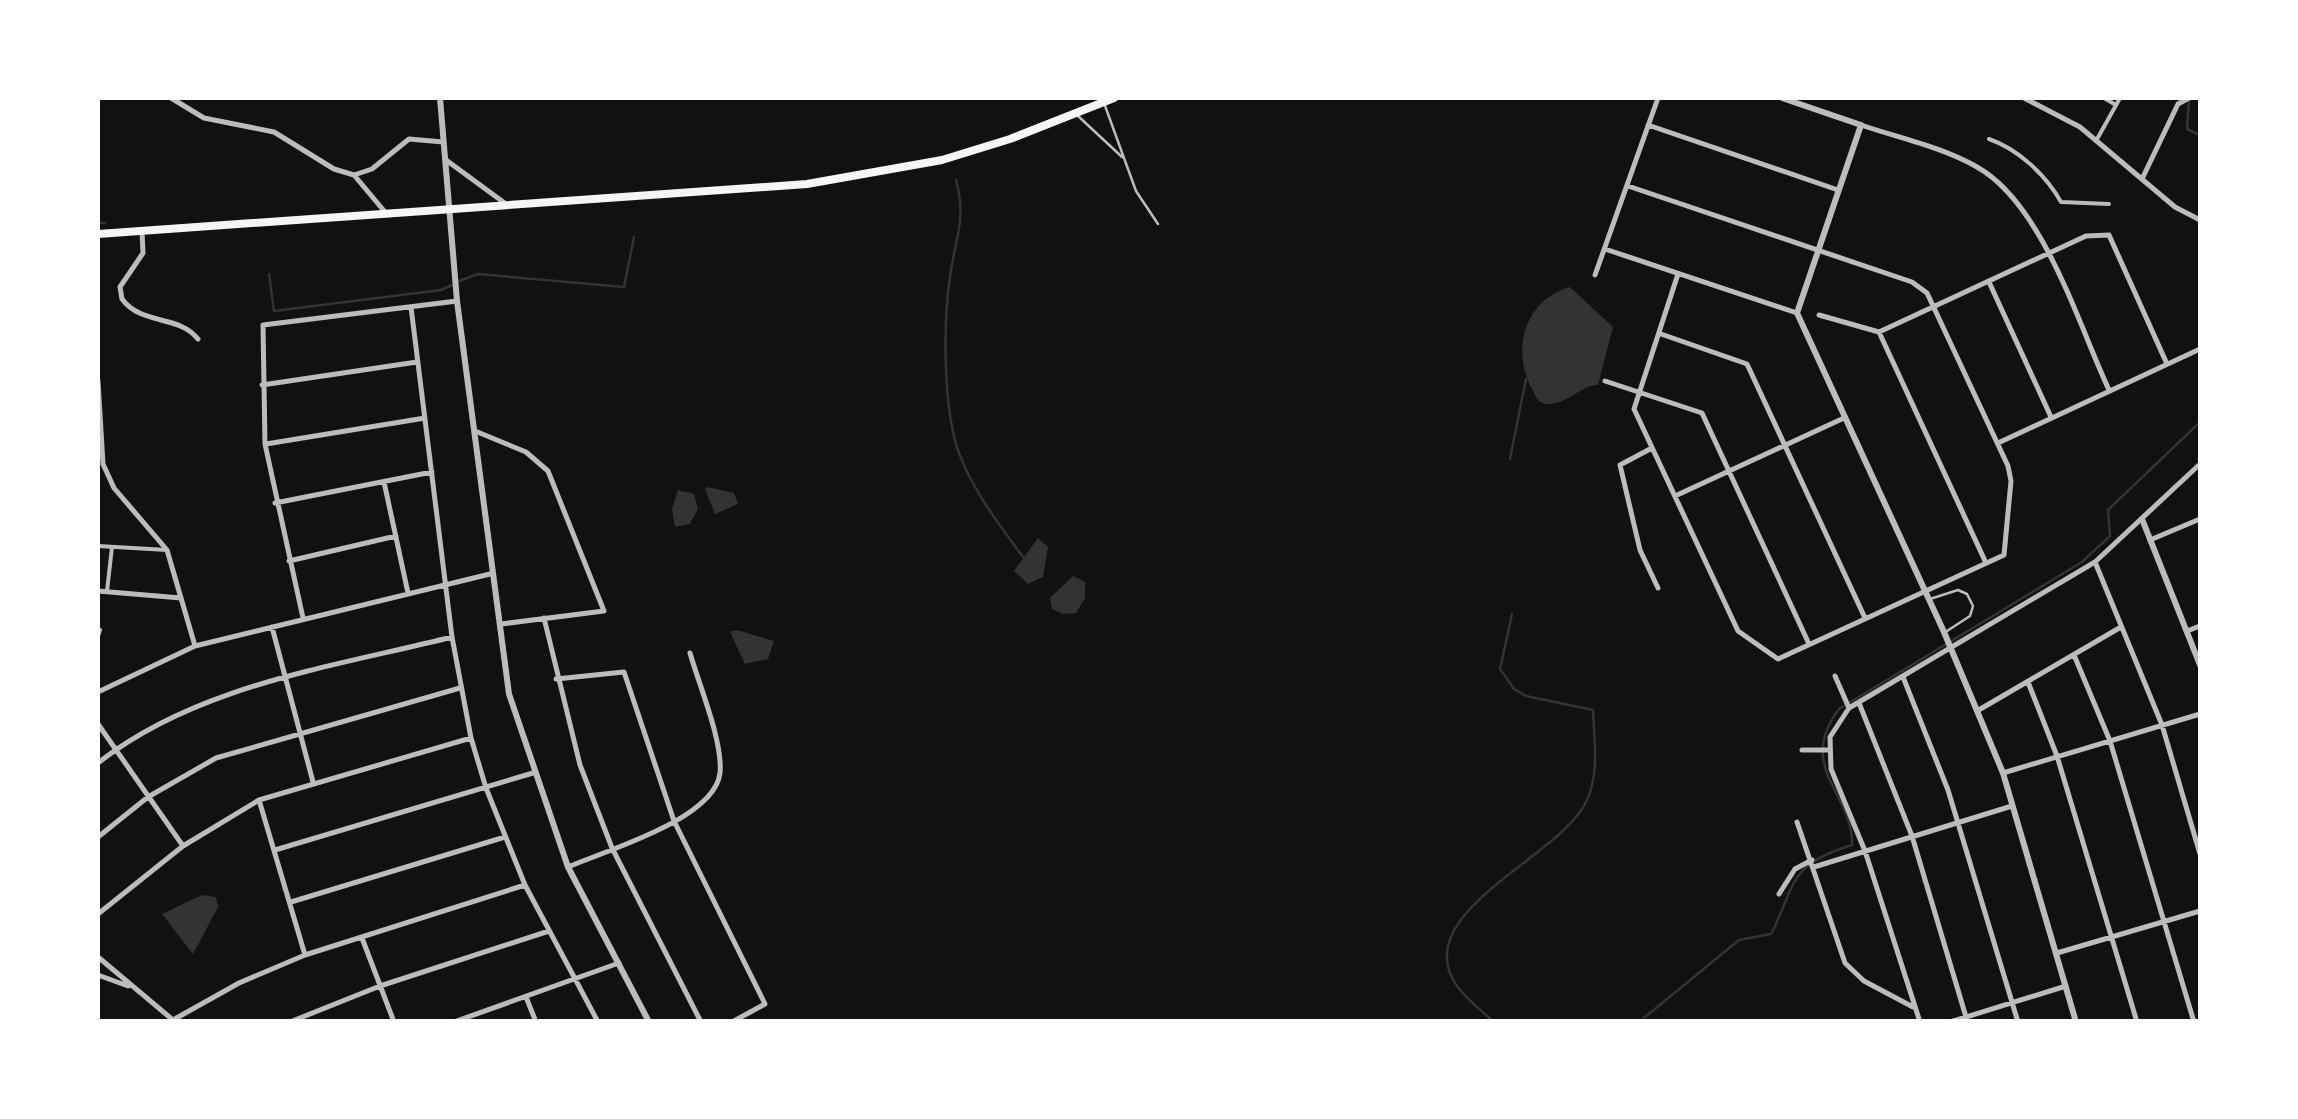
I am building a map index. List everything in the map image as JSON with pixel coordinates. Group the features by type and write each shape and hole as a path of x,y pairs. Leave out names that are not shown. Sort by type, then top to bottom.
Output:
{"main road":[{"path":"98,234 806,184 896,171 999,143 1114,98"}],"street":[{"path":"171,98 204,118 274,132 334,169 354,175 372,170 409,138 443,142"},
{"path":"440,98 446,210 490,574 509,694 568,867 649,1022"},
{"path":"1594,275 1658,98"},
{"path":"1782,98 1980,169 2026,213 2109,390"},
{"path":"2024,98 2064,116 2175,207 2200,220"},
{"path":"2104,98 2116,105"},
{"path":"2096,140 2120,98"},
{"path":"2142,180 2178,104 2189,98"},
{"path":"1648,125 1838,190"},
{"path":"1861,125 1796,313 1944,632 2003,773 2076,1022"},
{"path":"1989,138 2003,144 2049,180 2061,202 2109,204"},
{"path":"444,158 508,206"},
{"path":"354,175 387,215"},
{"path":"1628,186 1912,282 1927,293 1998,443 2012,482 2004,555 1927,596 1865,618 1778,658 1738,632 1634,409 1678,274"},
{"path":"142,231 143,253 120,286 122,299 144,317 184,326 198,339"},
{"path":"1819,315 1879,332 2086,236 2109,236 2167,364"},
{"path":"1605,249 1796,313"},
{"path":"1989,282 2051,417"},
{"path":"302,618 265,444 263,325 457,301"},
{"path":"411,307 452,637 471,738 486,788 525,884 598,1022"},
{"path":"1879,332 1986,563"},
{"path":"1659,334 1747,364 1865,618"},
{"path":"1998,443 2200,349"},
{"path":"262,385 418,362"},
{"path":"98,381 103,464 114,488 167,550 196,646"},
{"path":"1605,381 1702,413 1809,644"},
{"path":"265,444 426,418"},
{"path":"1675,496 1844,418"},
{"path":"472,430 526,452 548,471 578,536 604,611 498,625"},
{"path":"1652,448 1620,465 1640,550 1658,588"},
{"path":"1920,1022 1865,851 1832,768 1830,750 1838,721 1858,702 2095,562 2200,464"},
{"path":"275,503 432,472"},
{"path":"384,482 408,593"},
{"path":"2150,540 2200,518"},
{"path":"2142,519 2200,666"},
{"path":"289,561 396,536"},
{"path":"98,546 167,550"},
{"path":"107,591 112,547"},
{"path":"2095,562 2162,725 2200,854"},
{"path":"98,692 196,646 490,574"},
{"path":"98,592 181,598"},
{"path":"544,618 580,765 612,848 700,1022"},
{"path":"272,626 314,782"},
{"path":"1976,711 2122,626"},
{"path":"2187,631 2200,626"},
{"path":"98,764 116,749 192,707 452,637"},
{"path":"568,867 702,806 720,775 719,756 690,653"},
{"path":"2074,655 2110,741 2194,1022"},
{"path":"556,679 624,672 674,821 765,1004 732,1022"},
{"path":"1835,676 1850,708"},
{"path":"1903,677 1959,822 2018,1022"},
{"path":"2028,682 2057,756 2137,1022"},
{"path":"98,837 148,797 216,758 460,688"},
{"path":"1858,702 1912,836 1966,1017"},
{"path":"2003,773 2200,714"},
{"path":"98,724 182,846"},
{"path":"98,914 182,846 259,800 471,738"},
{"path":"1802,750 1830,750"},
{"path":"275,850 533,773"},
{"path":"259,800 305,955"},
{"path":"1779,894 1795,869 2012,806"},
{"path":"1797,822 1845,964 1864,981 1913,1007"},
{"path":"290,902 504,836"},
{"path":"98,958 174,1021 305,955 525,884"},
{"path":"2056,953 2200,911"},
{"path":"290,1022 380,986 549,932"},
{"path":"362,938 394,1022"},
{"path":"454,1022 619,964"},
{"path":"98,975 135,989"},
{"path":"1950,1022 2066,986"},
{"path":"526,998 536,1022"}],"lane":[{"path":"1104,102 1136,191 1158,224"},
{"path":"1075,113 1123,158"},
{"path":"1927,596 1958,590 1967,594 1973,606 1962,624 1944,632"}],"shaded area":[{"path":"1570,287 1613,327 1598,385 1561,402 1544,403 1536,397 1526,374 1526,328 1542,303"},
{"path":"705,489 734,493 738,504 715,514"},
{"path":"678,490 694,494 698,509 690,524 675,527 672,509"},
{"path":"1038,538 1048,547 1043,577 1028,584 1014,571"},
{"path":"1073,576 1085,582 1085,598 1076,613 1063,614 1052,609 1050,598"},
{"path":"737,630 774,641 768,659 745,664 730,632"},
{"path":"202,895 216,897 218,907 193,954 162,914"}],"waterway":[{"path":"2189,99 2187,129 2200,135"},
{"path":"956,180 960,218 946,318 950,414 959,453 972,481 1023,557"},
{"path":"98,223 105,223"},
{"path":"459,281 478,274 624,287 634,237"},
{"path":"269,274 274,311 441,290 452,285"},
{"path":"1510,459 1526,379"},
{"path":"1639,1022 1739,940 1771,934 1791,889 1805,869 1831,852 1852,845 1845,811 1824,765 1827,730 1839,709 2082,562 2110,536 2108,510 2200,422"},
{"path":"1494,1022 1455,983 1447,957 1453,932 1494,886 1571,823 1586,802 1595,768 1593,710 1526,696 1514,689 1500,669 1512,614"}]}
